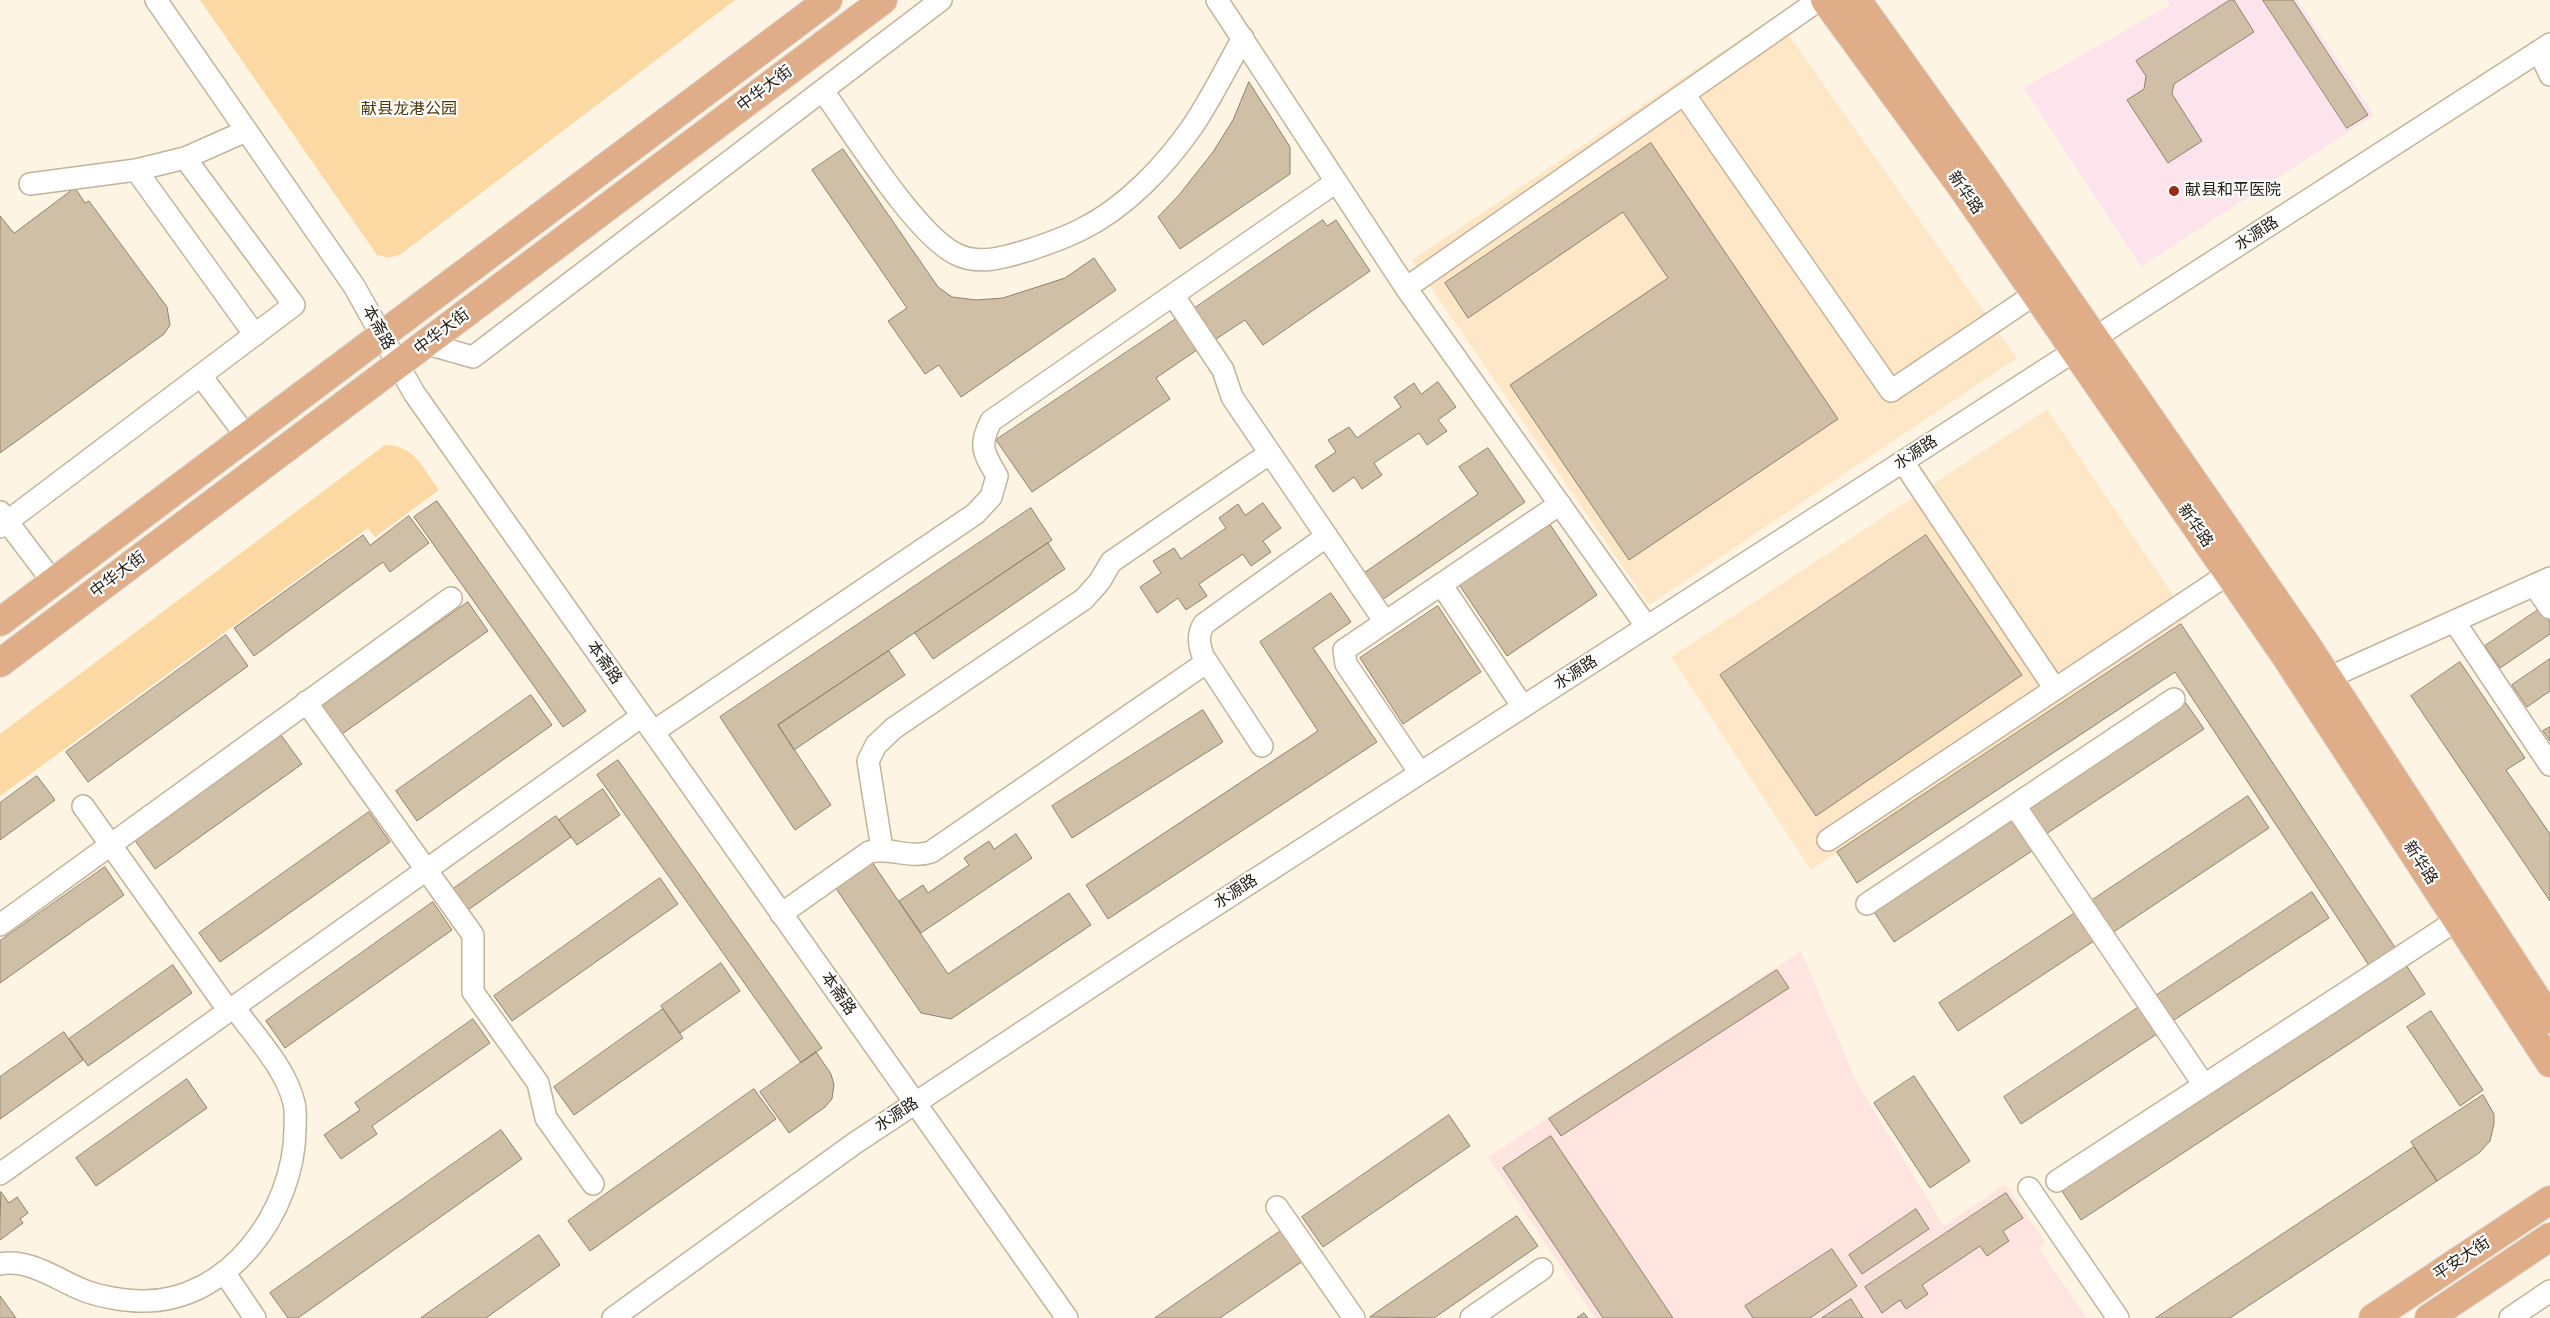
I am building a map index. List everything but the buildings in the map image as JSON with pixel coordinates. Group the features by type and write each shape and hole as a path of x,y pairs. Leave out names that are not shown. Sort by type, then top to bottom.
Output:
{"main road":[{"name":"中华大街","path":"0,622 828,0"},
{"name":"中华大街","path":"0,663 883,0"},
{"name":"新华路","path":"1825,0 1963,189 2035,294 2085,345 2328,678 2550,1019"},
{"name":"新华路","path":"1857,0 1982,175 2085,345 2228,574 2291,666 2550,1063"},
{"name":"平安大街","path":"2374,1318 2550,1200"},
{"name":"平安大街","path":"2429,1318 2550,1237"}],"street":[{"name":"本斋路","path":"156,0 354,286 414,393 1066,1318"},
{"path":"427,344 473,357 941,0"},
{"path":"1217,0 1406,288 1648,627"},
{"path":"1406,288 1819,0"},
{"path":"823,91 903,203 936,242 956,254 974,260 1003,258 1083,229 1117,206 1153,174 1192,127 1243,38"},
{"path":"2544,48 2550,75"},
{"name":"水源路","path":"613,1318 855,1143 1168,935 2544,48"},
{"path":"1684,94 1891,391 2035,294"},
{"path":"30,184 136,170 185,158 246,131"},
{"path":"53,582 2,520 201,376 294,305 185,158"},
{"path":"136,170 255,335"},
{"path":"0,1174 426,870 647,724 975,514 991,497 997,476 984,454 982,438 991,421 1336,182"},
{"path":"1173,295 1223,370 1232,397 1385,622"},
{"path":"201,376 247,437"},
{"path":"882,849 868,761 876,745 894,728 1084,599 1100,581 1111,562 1270,453"},
{"path":"1903,462 2055,690"},
{"path":"1420,773 1346,664 1344,650 1560,504"},
{"path":"1262,746 1207,662 1198,643 1200,630 1204,624 1327,536"},
{"path":"1828,840 2228,574"},
{"path":"2328,678 2542,582 2550,608"},
{"path":"1441,584 1523,707"},
{"path":"0,925 451,598"},
{"path":"2454,621 2550,765"},
{"path":"781,914 859,857 882,849 918,856 931,852 1207,662"},
{"path":"1867,904 2174,699"},
{"path":"306,702 473,935 473,992 538,1083 546,1118 593,1184"},
{"path":"0,1264 13,1262 29,1266 90,1293 140,1301 168,1300 192,1291 224,1272 242,1257 266,1228 284,1190 294,1149 295,1105 285,1078 83,806"},
{"path":"2015,806 2204,1085"},
{"path":"2057,1181 2457,920"},
{"path":"2029,1188 2118,1318"},
{"path":"1277,1207 1354,1318"},
{"path":"1471,1318 1542,1269"},
{"path":"224,1272 255,1318"},
{"path":"2510,1318 2550,1292"}],"shaded area":[{"name":"献县和平医院","path":"2167,0 2297,0 2374,115 2141,267 2024,88 2170,5"},
{"path":"1775,16 2017,358 1649,605 1412,260"},
{"path":"2047,409 2188,617 1811,870 1671,657"},
{"path":"1801,951 1857,1083 1944,1226 2005,1184 2046,1243 2039,1248 2087,1318 1595,1318 1488,1157"}],"green space":[{"name":"献县龙港公园","path":"200,0 735,0 401,254 389,258 377,255"},
{"path":"385,445 395,446 411,453 439,490 375,537 368,528 0,796 0,734"}],"place":[{"name":"献县和平医院","path":"2174,191"}]}
